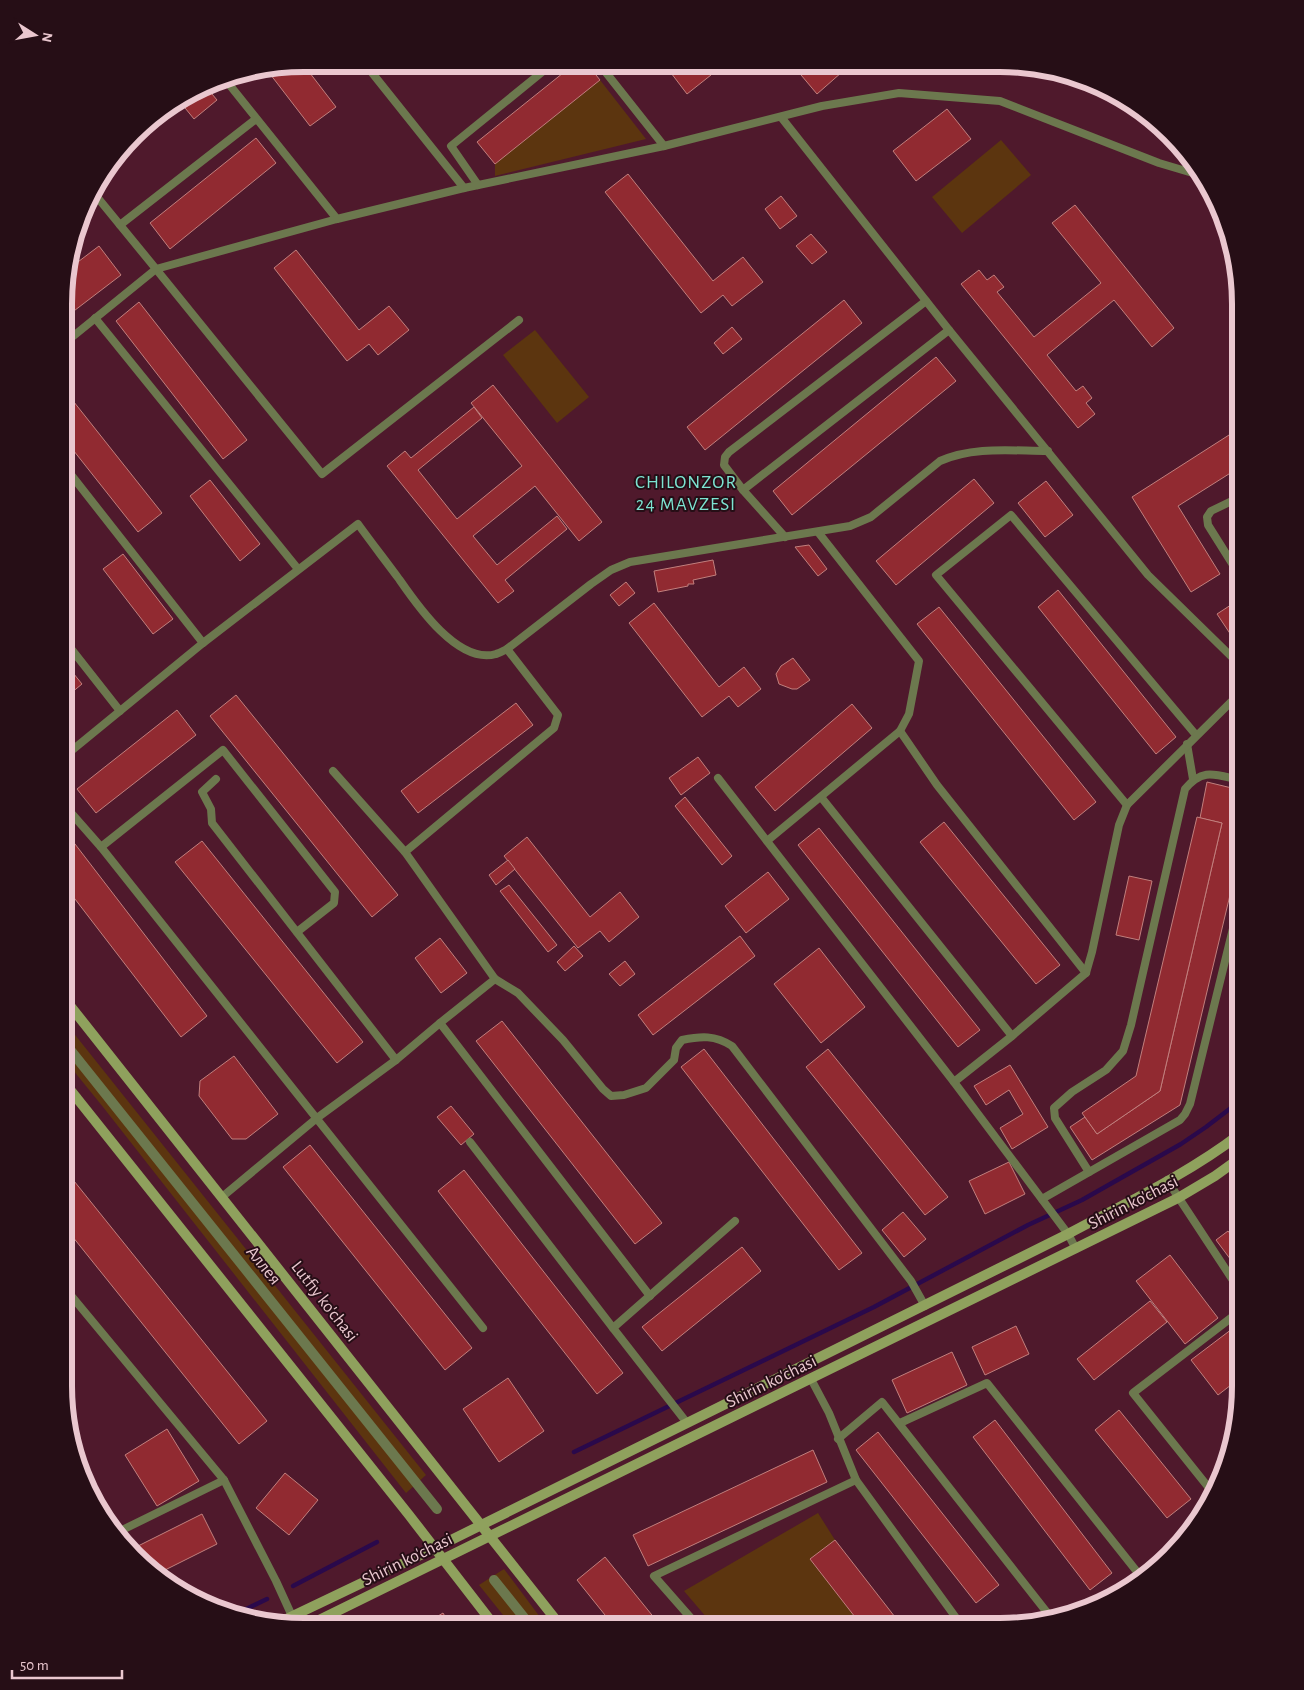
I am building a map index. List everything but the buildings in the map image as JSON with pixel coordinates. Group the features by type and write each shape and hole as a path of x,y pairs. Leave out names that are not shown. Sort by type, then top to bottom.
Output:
{"main road":[{"name":"Lutfiy ko'chasi","path":"72,1008 555,1618"},
{"path":"72,1091 489,1618"},
{"name":"Shirin ko'chasi","path":"292,1616 688,1423 1068,1234 1167,1180 1212,1154 1232,1140"},
{"name":"Shirin ko'chasi","path":"323,1618 1076,1249 1178,1198 1232,1164"}],"street":[{"name":"Аллея","path":"72,1052 437,1509"},
{"path":"494,1580 524,1618"}],"lane":[{"path":"371,72 464,188"},
{"path":"478,185 451,146 542,72"},
{"path":"606,72 664,146"},
{"path":"230,85 337,219"},
{"path":"72,337 156,269 337,219 464,188 664,146 822,106 899,93 1000,101 1159,164 1190,172"},
{"path":"781,117 949,330 1148,576 1232,657"},
{"path":"120,226 256,119"},
{"path":"98,198 322,474 519,320"},
{"path":"785,536 743,490 724,465 724,457 926,301"},
{"path":"95,318 298,568"},
{"path":"743,490 949,330"},
{"path":"72,750 203,643 298,568 358,524 437,628 460,646 472,652 496,655 507,649 611,570 630,562 850,526 871,517 940,461 958,454 976,450 1048,451"},
{"path":"72,475 203,643"},
{"path":"1232,501 1211,511 1207,517 1208,525 1232,562"},
{"path":"1127,805 936,575 1011,515 1196,735"},
{"path":"767,841 900,731 909,714 919,661 818,532"},
{"path":"406,852 554,728 558,715 507,649"},
{"path":"72,650 120,711"},
{"path":"954,1082 1086,973 1119,825 1127,805 1232,701"},
{"path":"900,731 937,785 1086,973"},
{"path":"1187,744 1193,779"},
{"path":"101,847 223,750 335,892 334,903 297,932"},
{"path":"333,771 406,852 495,979 518,993 563,1040 611,1096 624,1096 646,1088 674,1060 676,1048 682,1040 694,1037 719,1038 732,1046 911,1281 925,1306"},
{"path":"1089,1172 1055,1118 1054,1108 1072,1092 1106,1070 1123,1051 1131,1025 1185,789 1193,779 1210,774 1232,778"},
{"path":"718,778 954,1082 1068,1234 1076,1249"},
{"path":"216,779 202,792 211,810 212,823 396,1060"},
{"path":"821,797 1012,1036"},
{"path":"72,814 101,847 483,1328"},
{"path":"1042,1199 1180,1120 1185,1114 1190,1104 1232,933"},
{"path":"222,1197 317,1118 396,1060 495,979"},
{"path":"440,1023 650,1296"},
{"path":"72,1102 77,1097"},
{"path":"470,1142 688,1423"},
{"path":"1167,1180 1232,1279"},
{"path":"613,1328 735,1221"},
{"path":"72,1297 224,1480 292,1616"},
{"path":"1208,1487 1133,1393 1232,1316"},
{"path":"811,1379 829,1413 856,1480 956,1618"},
{"path":"900,1423 987,1383 1137,1572"},
{"path":"838,1439 882,1402 1047,1613"},
{"path":"122,1530 224,1480"},
{"path":"691,1618 654,1576 856,1480"}],"shaded area":[{"path":"600,80 646,139 495,176 495,164"},
{"path":"1001,140 1031,175 962,233 932,197"},
{"path":"535,330 589,397 557,423 503,355"},
{"path":"72,1031 426,1475 406,1493 72,1069"},
{"path":"818,1513 835,1540 810,1559 856,1618 707,1618 684,1591"},
{"path":"504,1569 541,1618 505,1618 479,1585"}],"waterway":[{"path":"574,1452 874,1307 1028,1225 1082,1200 1181,1144 1232,1107"},
{"path":"293,1586 377,1542"},
{"path":"244,1610 267,1599"}],"district":[{"name":"CHILONZOR 24 MAVZESI","path":"686,492"}]}
